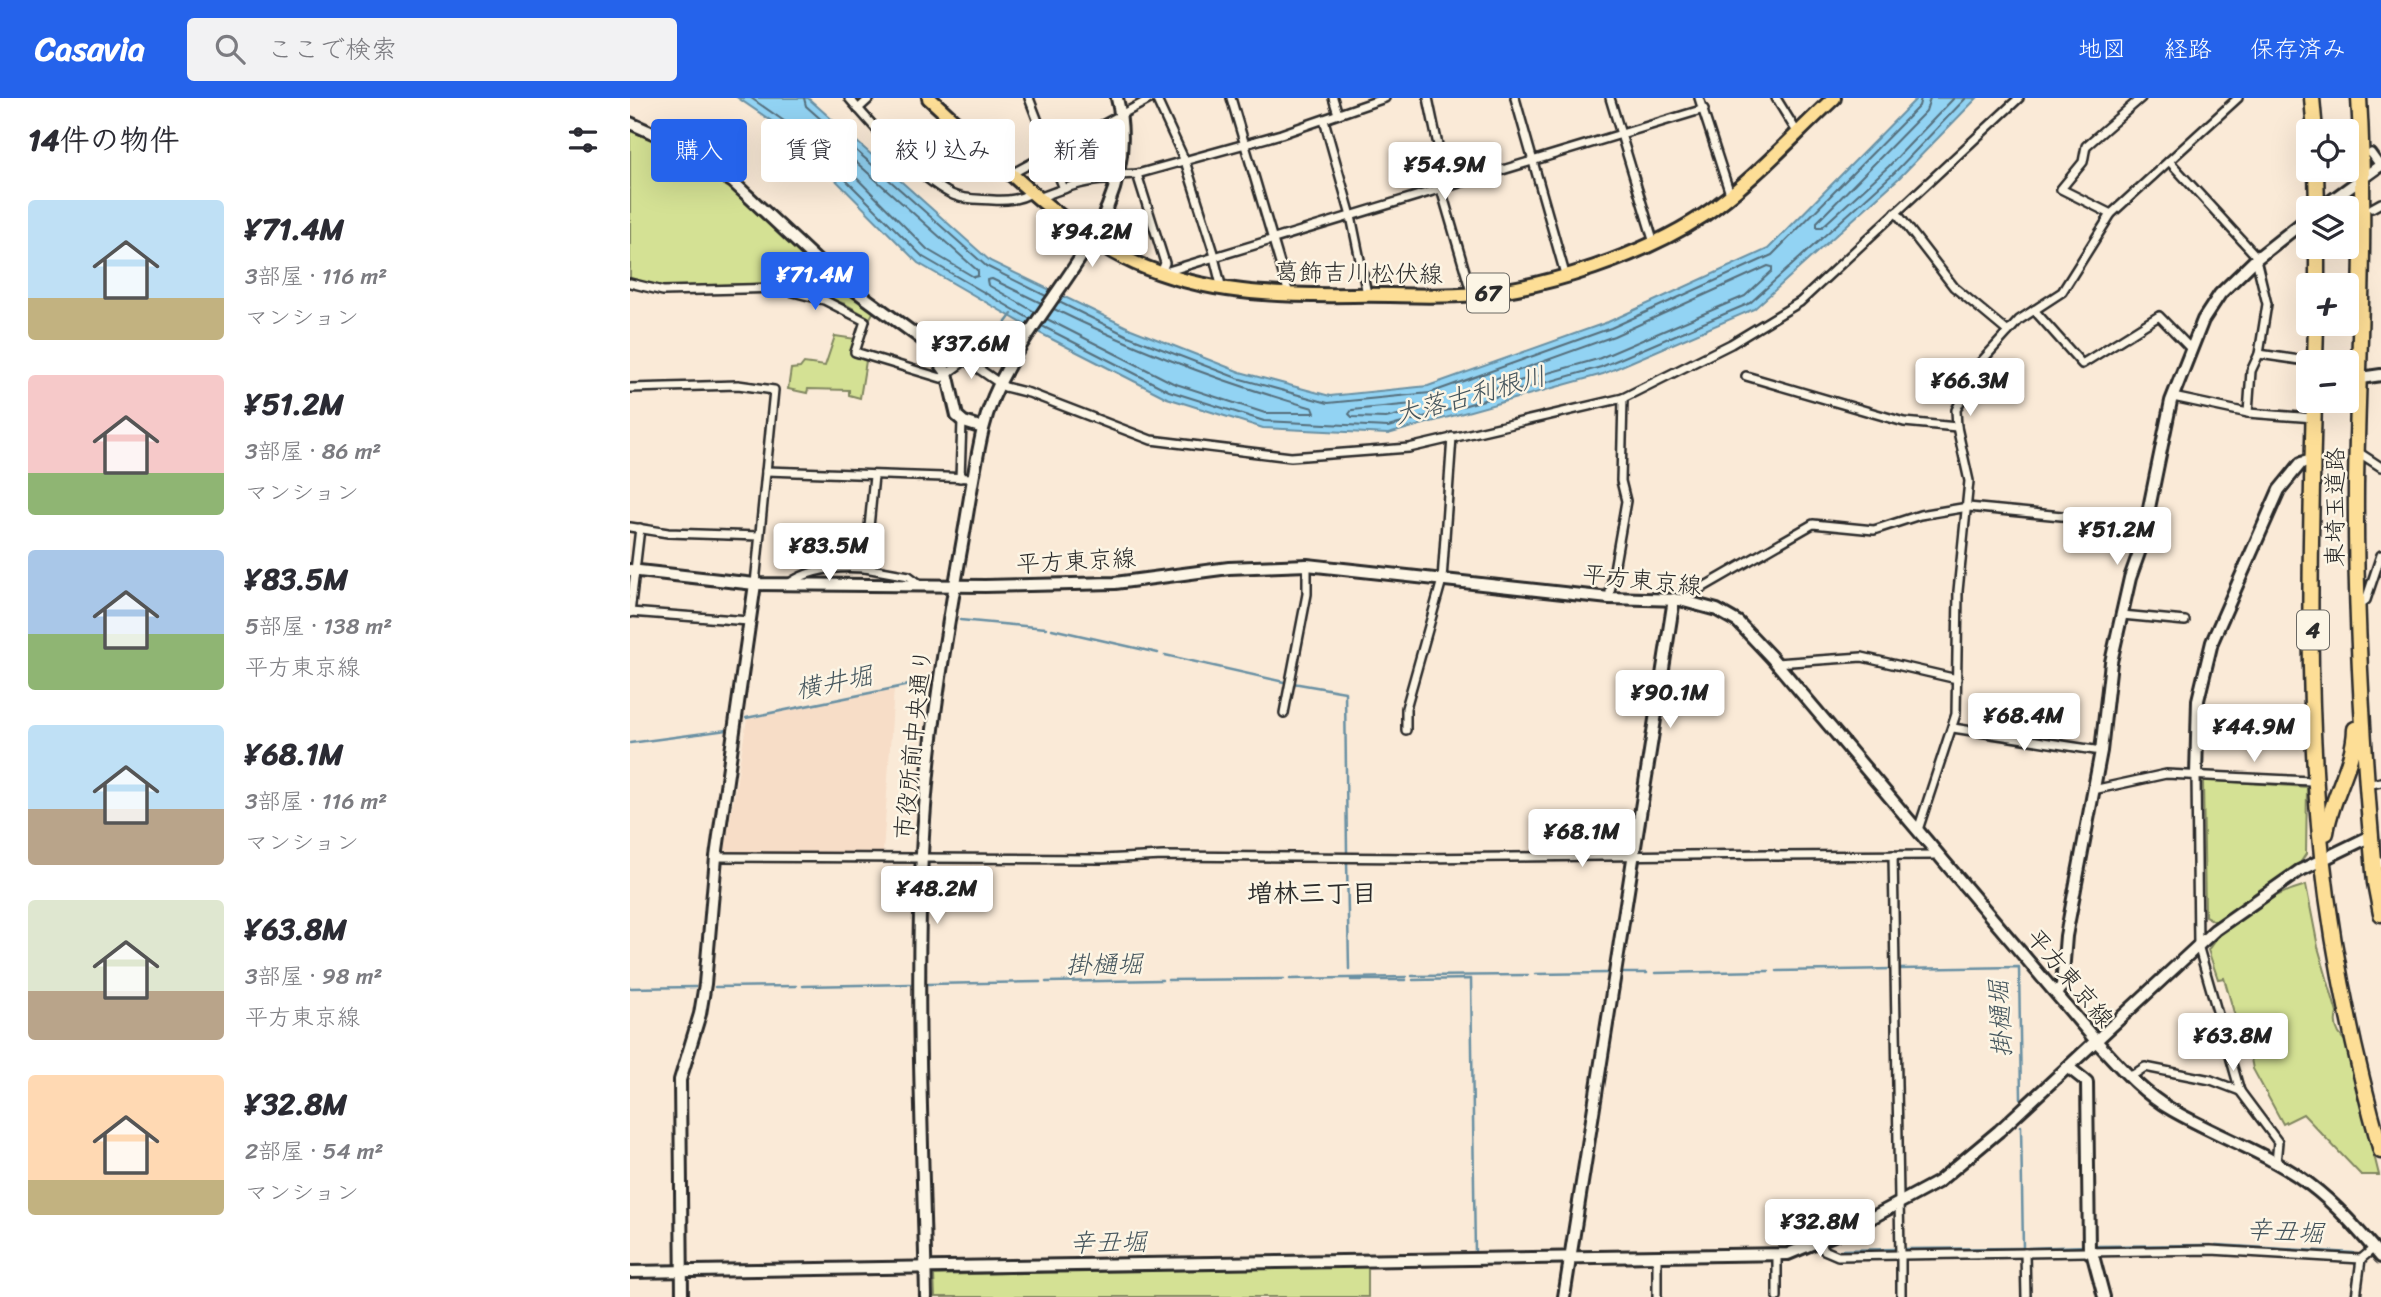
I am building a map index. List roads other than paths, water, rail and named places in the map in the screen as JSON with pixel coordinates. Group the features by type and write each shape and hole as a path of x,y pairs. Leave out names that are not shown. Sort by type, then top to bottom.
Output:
{"highway":[{"path":"2312,98 2314,119"},
{"name":"東埼玉道路","path":"2354,350 2362,179 2358,98"},
{"name":"東埼玉道路","path":"2314,413 2314,729 2323,859 2342,983 2381,1151"},
{"name":"東埼玉道路","path":"2355,413 2360,691 2373,784 2371,836 2381,914"},
{"path":"2323,859 2332,801 2354,746 2360,691"}],"main road":[{"name":"葛飾吉川松伏線","path":"929,98 953,119"},
{"name":"葛飾吉川松伏線","path":"1015,175 1093,240 1135,263 1161,273 1223,289 1289,294 1472,295 1510,289 1565,274 1654,243 1704,215 1834,98"}],"street":[{"path":"849,98 906,158 949,193 960,197 1000,200 1096,182"},
{"path":"858,109 870,98"},
{"path":"1029,98 1037,119"},
{"name":"市役所前中央通り","path":"1117,98 1121,119"},
{"path":"1110,119 1154,98 1185,161 1223,289"},
{"path":"1231,98 1247,143 1289,294"},
{"path":"1333,98 1338,114"},
{"path":"1125,177 1324,120 1385,98"},
{"path":"1428,98 1439,150 1441,189 1472,295"},
{"path":"1516,98 1531,161 1565,274"},
{"path":"1610,98 1654,243"},
{"path":"1699,98 1730,194"},
{"path":"1776,98 1797,132"},
{"path":"630,283 663,291 778,288 798,292 842,307 865,321 855,352 940,378 966,360 998,382 1151,440 1291,457 1409,448 1623,398 1731,344 1800,302 2019,98"},
{"path":"2112,214 2062,189 2083,162 2086,146 2141,98"},
{"path":"1918,830 1953,727 1957,679 1958,591 1969,481 1956,427 1956,410 1979,364 2008,332 2034,310 2062,292 2112,214 2228,111 2238,98"},
{"path":"1161,273 1704,109"},
{"path":"1324,120 1351,216 1367,295"},
{"path":"630,123 664,138 733,183 827,270 923,340 947,373 955,411 962,421 983,428"},
{"path":"2337,196 2381,166 2371,153"},
{"path":"2169,161 2257,259 2267,304 2259,354 2251,371 2248,413"},
{"path":"1137,174 1165,263 1161,273"},
{"path":"1061,182 1064,189"},
{"name":"市役所前中央通り","path":"926,1297 922,856 934,713 953,586 983,428 998,382 1093,240 1105,217 1117,182"},
{"path":"2372,208 2381,203"},
{"path":"1896,212 1954,287 2008,332"},
{"path":"2056,993 2062,986 2073,894 2101,751 2111,662 2173,397 2203,320 2220,294 2296,228"},
{"path":"2034,310 2082,364 2159,316 2191,349"},
{"path":"2259,354 2296,359"},
{"path":"2359,379 2381,375"},
{"path":"1746,376 1905,422 1956,427"},
{"path":"631,390 774,390 755,584 716,857 700,1014 680,1080 682,1297"},
{"path":"2173,397 2248,413 2314,418"},
{"path":"1609,598 1626,501 1621,481 1623,398"},
{"path":"960,478 962,421"},
{"path":"1406,730 1406,708 1442,580 1452,437"},
{"path":"2357,451 2381,467"},
{"path":"2276,1163 2278,1142 2240,1091 2223,1040 2198,945 2196,775 2199,692 2212,642 2279,490 2301,463 2312,460"},
{"path":"766,471 973,478"},
{"path":"865,568 874,476"},
{"path":"1564,1297 1677,600 1813,524 1874,530 1920,515 1968,507 2145,524"},
{"path":"630,527 668,533 759,536"},
{"path":"640,528 632,570 630,612 750,621"},
{"path":"2358,606 2366,600 2381,555"},
{"path":"1284,713 1307,594 1307,565"},
{"name":"平方東京線","path":"632,570 755,584 953,586 1115,583 1230,568 1307,565 1609,598 1677,600 1717,610 1738,622 1776,663 2096,1041 2130,1077 2170,1109 2276,1163 2330,1202 2377,1253"},
{"path":"787,584 801,574 831,569 865,568 909,576 921,584"},
{"path":"2122,615 2185,621"},
{"path":"1776,663 1862,657 1957,679"},
{"path":"1953,727 2101,751"},
{"path":"2093,790 2166,774 2311,781"},
{"path":"2373,784 2375,814 2381,818"},
{"path":"630,1272 1777,1256 1819,1243 1899,1205 1963,1163 2198,945 2253,901 2323,859 2371,836"},
{"path":"1893,855 1901,1297"},
{"path":"716,857 1102,859 1163,856 1939,855"},
{"path":"2068,1067 2087,1082 2091,1252 2104,1297"},
{"path":"2130,1077 2145,1067 2211,1080 2240,1091"},
{"path":"1819,1243 1824,1250 1838,1256 2269,1251 2361,1259 2377,1253"},
{"path":"2025,1253 2026,1297"},
{"path":"1777,1256 1777,1297"},
{"path":"1657,1257 1657,1297"},
{"path":"2356,1297 2361,1259"}],"water":[{"path":"738,98 808,98 831,119 769,119"},
{"name":"大落古利根川","path":"1917,98 1977,98 1900,177 1754,309 1603,374 1388,434 1263,428 1167,398 1034,330 918,263 838,182 857,182 857,142 871,154 871,182 902,182 990,261 1131,329 1240,372 1330,396 1428,386 1608,322 1768,249"}],"waterway":[{"path":"982,354 1012,314"},
{"path":"960,620 1046,628"},
{"path":"1052,629 1158,653"},
{"path":"1165,655 1284,682"},
{"name":"横井堀","path":"746,718 929,681"},
{"path":"1293,683 1345,692 1347,852"},
{"name":"横井堀","path":"630,743 727,730"},
{"path":"1347,861 1349,969"},
{"name":"掛樋堀","path":"1899,969 2019,967 2021,1098"},
{"name":"掛樋堀","path":"1777,971 1893,969"},
{"name":"掛樋堀","path":"1655,973 1769,971"},
{"name":"掛樋堀","path":"1535,974 1608,973"},
{"name":"掛樋堀","path":"1620,973 1647,973"},
{"name":"掛樋堀","path":"1412,976 1528,975"},
{"name":"掛樋堀","path":"1290,979 1406,977"},
{"name":"掛樋堀","path":"1168,980 1284,979"},
{"path":"1413,980 1471,979 1475,1253 1512,1253"},
{"name":"掛樋堀","path":"1046,982 1162,980"},
{"name":"掛樋堀","path":"1351,980 1406,980"},
{"name":"掛樋堀","path":"928,984 1040,982"},
{"name":"掛樋堀","path":"803,986 912,984"},
{"name":"掛樋堀","path":"715,987 796,986"},
{"name":"掛樋堀","path":"630,988 695,987"},
{"name":"掛樋堀","path":"2021,1126 2023,1249"},
{"name":"辛丑堀","path":"2095,1246 2211,1245"},
{"name":"辛丑堀","path":"2216,1245 2353,1253"},
{"name":"辛丑堀","path":"2028,1248 2086,1246"},
{"name":"辛丑堀","path":"1903,1249 2022,1248"},
{"name":"辛丑堀","path":"1840,1250 1897,1249"},
{"name":"辛丑堀","path":"1175,1258 1227,1257"},
{"name":"辛丑堀","path":"958,1261 1044,1260"},
{"name":"辛丑堀","path":"1052,1260 1094,1260"},
{"name":"辛丑堀","path":"630,1266 669,1265"}],"district":[{"name":"増林三丁目","path":"1312,893"}]}
